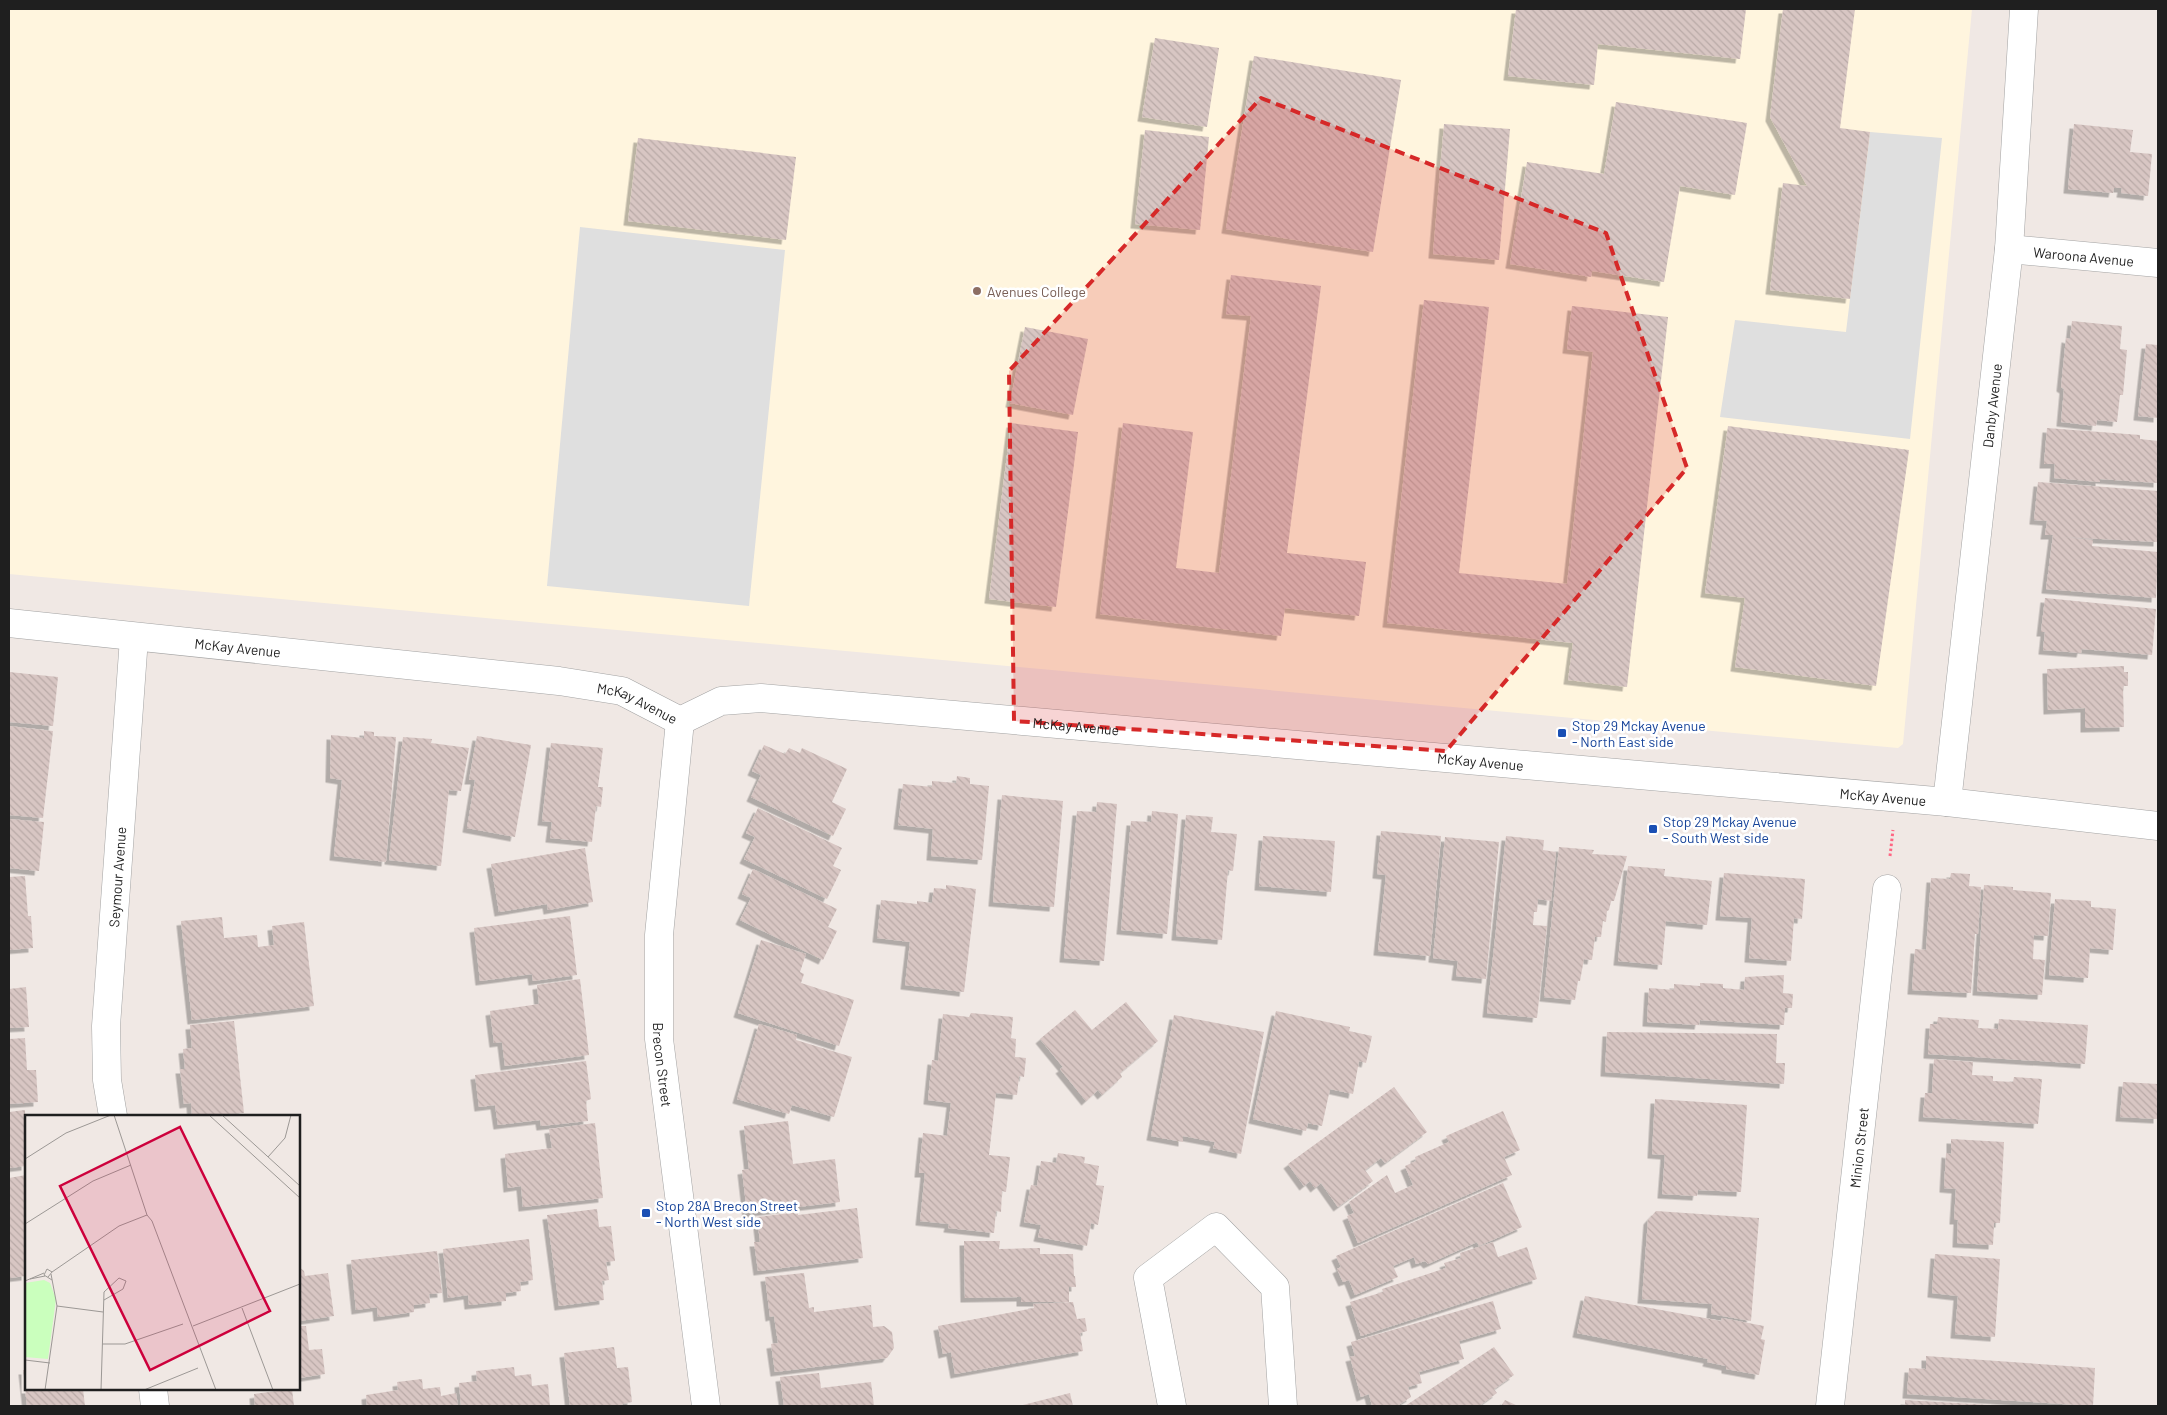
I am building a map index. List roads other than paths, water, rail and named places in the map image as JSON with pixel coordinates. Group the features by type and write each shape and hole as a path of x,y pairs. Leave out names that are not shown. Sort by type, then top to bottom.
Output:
{"street":[{"name":"Danby Avenue","path":"1947,802 2009,249 2024,9"},
{"name":"Waroona Avenue","path":"2009,249 2158,263"},
{"name":"McKay Avenue","path":"9,623 134,638 568,682 622,691 680,721 721,701 761,698 1947,802 2158,826"},
{"name":"Seymour Avenue","path":"113,1115 107,1080 106,1026 134,638"},
{"name":"Brecon Street","path":"680,721 659,935 660,1039 706,1406"},
{"name":"Minion Street","path":"1830,1406 1887,889"},
{"path":"1172,1406 1148,1278 1216,1227 1275,1287 1284,1406"},
{"path":"152,1390 155,1406"}],"place":[{"name":"Avenues College","path":"977,291"},
{"name":"Stop 29 Mckay Avenue - North East side","path":"1562,733"},
{"name":"Stop 29 Mckay Avenue - South West side","path":"1653,829"},
{"name":"Stop 28A Brecon Street - North West side","path":"646,1213"}]}
